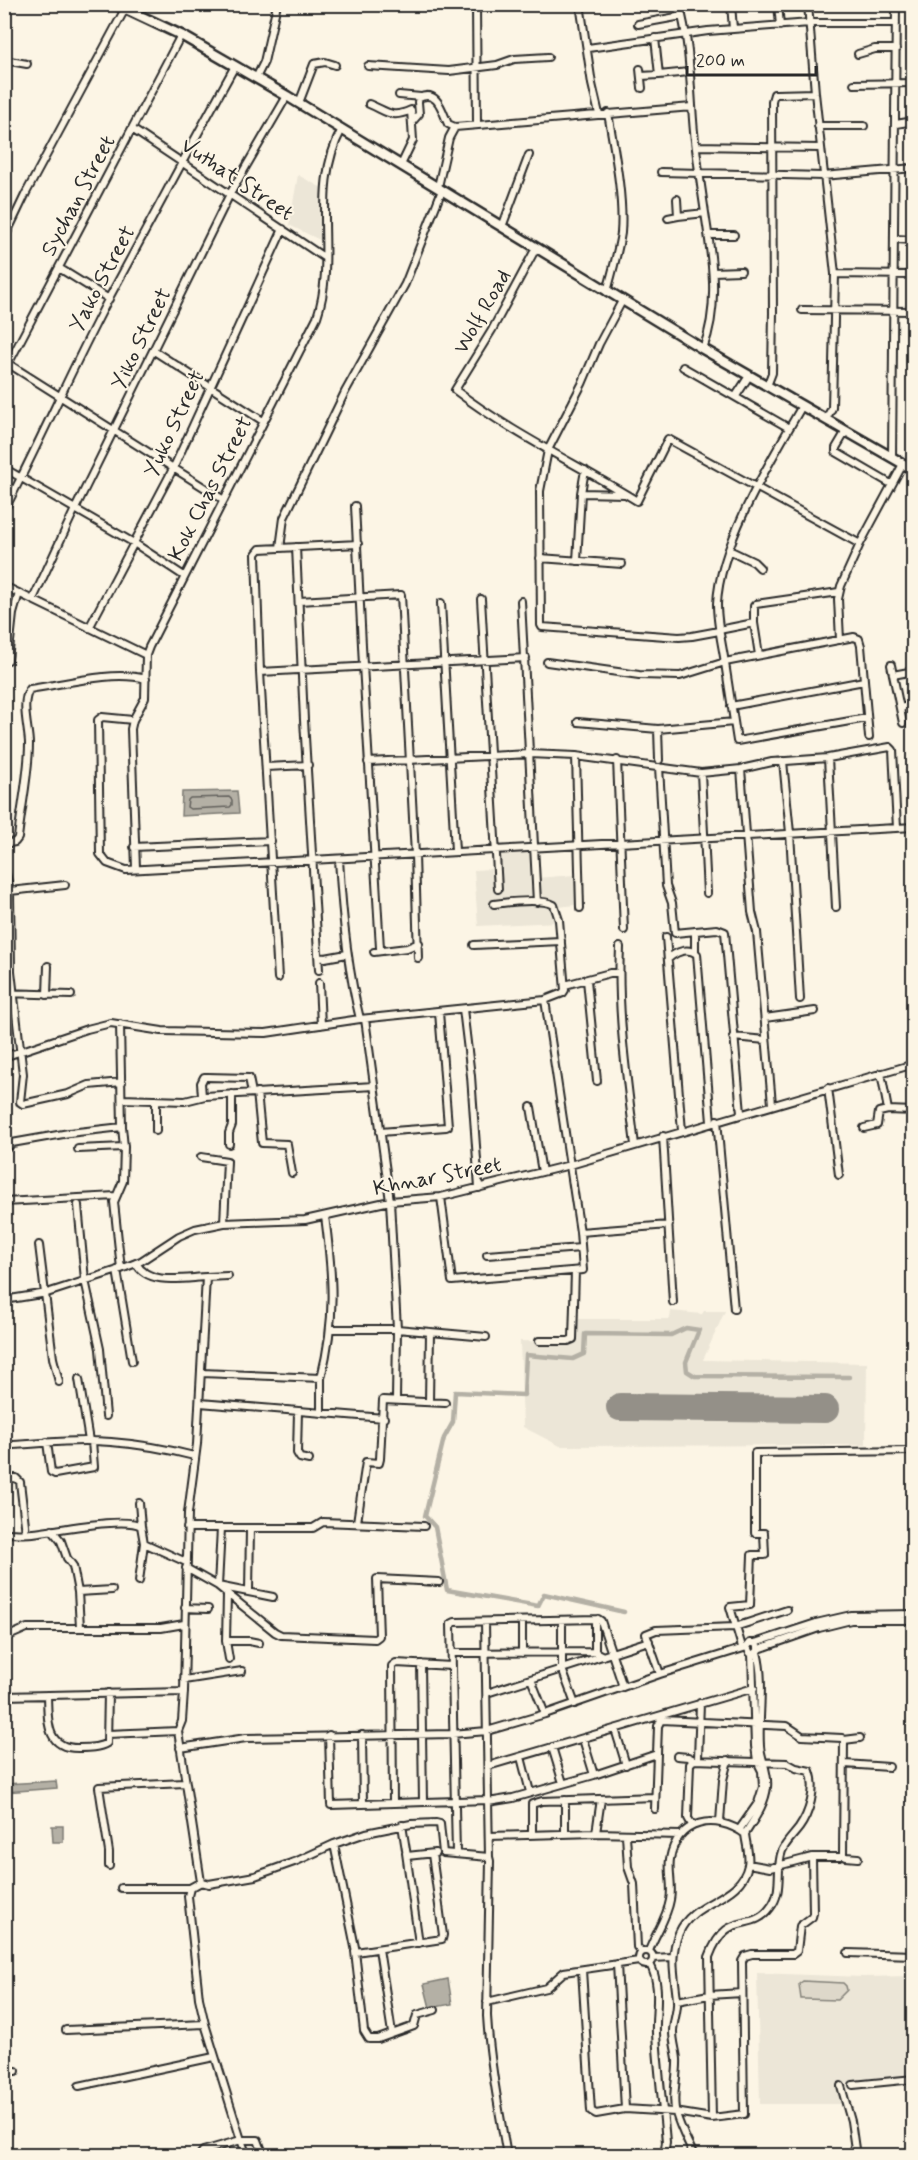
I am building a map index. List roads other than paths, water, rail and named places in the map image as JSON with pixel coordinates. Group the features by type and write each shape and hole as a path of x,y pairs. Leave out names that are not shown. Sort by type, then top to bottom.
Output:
{"highway":[{"path":"115,4 181,35 287,96 702,349 914,470"}],"street":[{"path":"256,78 264,62 277,4"},
{"path":"476,4 477,124"},
{"path":"580,4 599,114"},
{"path":"679,4 685,34 699,173 713,272 708,335 702,349"},
{"path":"731,4 733,29"},
{"path":"778,4 780,26"},
{"path":"808,4 814,93 834,274 832,408 826,419"},
{"path":"892,458 896,4"},
{"path":"4,238 125,9"},
{"path":"638,24 682,16"},
{"path":"588,48 733,29 810,23 896,23"},
{"name":"Sychan Street","path":"4,372 181,35"},
{"path":"655,38 659,75"},
{"path":"858,54 875,49 896,49"},
{"path":"368,66 439,71 497,65 514,59 548,57"},
{"path":"4,60 27,64"},
{"path":"299,103 315,64 325,62 335,65"},
{"name":"Yako Street","path":"4,511 109,299 181,162 235,66"},
{"path":"640,69 642,88"},
{"path":"641,76 689,72"},
{"path":"854,84 914,83"},
{"path":"767,386 772,373 772,101 774,94 814,93"},
{"path":"399,95 419,99 436,98 448,124 455,127 692,107"},
{"name":"Yiko Street","path":"33,599 230,194 287,96"},
{"path":"369,104 393,116 399,116 411,110 419,99"},
{"path":"412,122 419,114 419,99"},
{"path":"401,165 413,140 411,110"},
{"path":"607,292 618,254 621,230 619,184 608,113"},
{"path":"896,124 914,120"},
{"path":"818,126 864,126"},
{"path":"280,548 284,518 345,392 405,284 440,189 448,138 455,127"},
{"name":"Vuthat Street","path":"132,129 325,258"},
{"name":"Kok Chas Street","path":"136,868 131,729 133,720 145,698 146,655 317,317 323,299 326,177 335,141 342,129"},
{"path":"696,146 820,148"},
{"path":"502,227 529,155"},
{"path":"661,172 823,176 914,168"},
{"path":"677,199 678,216"},
{"path":"668,218 705,213"},
{"name":"Yuko Street","path":"89,628 173,468 283,229"},
{"path":"709,235 734,235"},
{"path":"895,239 914,240"},
{"name":"Wolf Road","path":"536,248 492,330 455,390 471,403 548,450"},
{"path":"59,268 109,299"},
{"path":"713,272 741,271"},
{"path":"834,274 914,275"},
{"path":"622,301 548,450 540,491 542,627 679,637 754,623"},
{"path":"802,310 914,311"},
{"path":"154,351 263,422"},
{"path":"7,363 224,500"},
{"path":"684,367 789,428"},
{"path":"736,396 749,376"},
{"path":"802,406 757,487 729,550 722,573 718,595 719,630 737,741 867,718"},
{"path":"846,431 836,452 891,484"},
{"path":"548,450 637,501 669,438 860,544"},
{"path":"840,640 839,592 860,544 903,464"},
{"path":"4,468 134,543 184,576"},
{"path":"577,561 581,493 585,470"},
{"path":"581,493 627,494"},
{"path":"355,506 377,950 407,948 419,943"},
{"path":"278,978 260,672 256,554 260,549 358,544"},
{"path":"296,547 319,970"},
{"path":"729,550 754,562 760,568"},
{"path":"540,558 622,564"},
{"path":"4,586 146,655"},
{"path":"8,660 13,614 19,592"},
{"path":"759,655 754,605 839,592"},
{"path":"299,601 401,595 415,855 418,958"},
{"path":"481,599 498,889"},
{"path":"521,601 526,658 537,902"},
{"path":"441,603 455,851"},
{"path":"547,662 639,675 680,676 759,655 854,637 859,639 869,737"},
{"path":"260,672 526,658"},
{"path":"891,665 903,723"},
{"path":"893,675 914,671"},
{"path":"4,844 15,842 18,838 29,746 27,692 30,689 109,677 135,676 146,679"},
{"path":"731,706 864,681"},
{"path":"900,708 914,705"},
{"path":"133,720 102,717 98,720 100,854 104,860 126,870 415,855 496,848 914,827"},
{"path":"578,722 658,729 734,722"},
{"path":"658,729 666,885 672,903 675,933 717,928 725,932 741,1113"},
{"path":"368,762 529,754 659,763 701,773 741,769 783,761 828,758 891,747 897,828"},
{"path":"576,756 580,908"},
{"path":"828,758 837,907"},
{"path":"617,760 624,930"},
{"path":"783,761 790,832 800,999"},
{"path":"266,767 308,765"},
{"path":"741,769 752,912 757,932 772,1104"},
{"path":"701,773 706,893"},
{"path":"134,847 271,841"},
{"path":"339,859 347,954 363,1019 390,1202 397,1329 396,1400"},
{"path":"5,865 10,891 7,938 23,1074 20,1102 22,1104 68,1094 88,1085 122,1082"},
{"path":"10,891 65,885"},
{"path":"4,1057 111,1023 162,1031 266,1033 363,1019 545,1000 563,993 565,985 559,920 554,905 549,902 494,904"},
{"path":"695,931 695,952 734,1288 734,1309"},
{"path":"666,937 682,1131"},
{"path":"474,945 561,940"},
{"path":"620,947 619,973 625,1058 635,1145"},
{"path":"668,959 678,952 690,950 695,952"},
{"path":"319,957 347,954"},
{"path":"47,995 48,966"},
{"path":"565,985 610,973 619,973"},
{"path":"587,980 597,1081"},
{"path":"318,983 321,1025"},
{"path":"4,993 71,995"},
{"path":"441,1197 452,1281 583,1270 580,1232 545,1000"},
{"path":"463,1009 471,1076 479,1188"},
{"path":"765,1018 815,1011"},
{"path":"380,1132 448,1126 440,1012"},
{"path":"120,1024 123,1181 114,1202 119,1270 132,1361"},
{"path":"734,1037 766,1040"},
{"name":"Khnar Street","path":"4,1300 44,1293 119,1270 136,1263 179,1236 195,1229 224,1223 305,1220 390,1202 441,1197 570,1165 914,1064"},
{"path":"881,1073 888,1110"},
{"path":"202,1096 201,1083 204,1077 249,1078 254,1093 262,1143 287,1144 292,1173"},
{"path":"122,1099 185,1101 202,1096 374,1086"},
{"path":"828,1088 839,1175"},
{"path":"229,1144 232,1125 232,1094"},
{"path":"156,1100 156,1131"},
{"path":"531,1107 542,1172"},
{"path":"864,1128 877,1125 879,1112 914,1111"},
{"path":"5,1148 12,1143 122,1127"},
{"path":"663,1136 673,1302"},
{"path":"78,1149 124,1147"},
{"path":"201,1157 227,1161 224,1223"},
{"path":"4,1202 116,1196"},
{"path":"78,1205 85,1280 100,1349 106,1416"},
{"path":"321,1413 321,1378 331,1329 333,1288 325,1216"},
{"path":"580,1232 669,1225"},
{"path":"39,1245 52,1358 59,1382"},
{"path":"487,1255 581,1248"},
{"path":"136,1263 140,1270 153,1277 228,1276"},
{"path":"539,1341 573,1339 575,1271"},
{"path":"201,1882 178,1731 182,1721 184,1692 187,1528 197,1444 206,1277"},
{"path":"331,1329 397,1329 486,1336"},
{"path":"429,1402 430,1332"},
{"path":"202,1373 321,1378"},
{"path":"47,1442 51,1472 55,1474 94,1467 79,1379"},
{"path":"357,1522 366,1462 379,1463 380,1459 384,1418 383,1400 445,1403"},
{"path":"200,1403 384,1418"},
{"path":"298,1412 297,1452 300,1458 309,1460"},
{"path":"4,1446 47,1442 112,1442 166,1449 194,1456"},
{"path":"745,1647 735,1627 730,1607 750,1605 752,1555 765,1555 764,1533 755,1533 755,1453 914,1451"},
{"path":"4,1479 16,1478 20,1482 26,1533"},
{"path":"139,1503 144,1543 139,1581"},
{"path":"4,1533 26,1533 118,1522 138,1523 141,1526"},
{"path":"187,1528 313,1528 323,1522 424,1526"},
{"path":"218,1586 221,1528"},
{"path":"249,1591 250,1529"},
{"path":"52,1530 64,1546 67,1558 73,1563 80,1627"},
{"path":"144,1543 186,1565 218,1586 281,1635 375,1639 379,1636 377,1579 439,1582"},
{"path":"218,1586 273,1597"},
{"path":"78,1593 112,1590"},
{"path":"227,1594 226,1641 230,1659"},
{"path":"185,1608 208,1609"},
{"path":"660,1674 646,1634 656,1630 735,1627 787,1610"},
{"path":"756,1649 816,1623 914,1614"},
{"path":"851,1618 914,1620"},
{"path":"456,1853 452,1734 452,1624 455,1622 598,1619"},
{"path":"595,1652 595,1623 598,1619"},
{"path":"598,1619 601,1621 623,1687"},
{"path":"522,1621 522,1653"},
{"path":"562,1621 562,1669 575,1704"},
{"path":"485,1622 490,1861 488,2042 507,2156"},
{"path":"4,1636 27,1628 161,1628 184,1624"},
{"path":"226,1641 259,1643"},
{"path":"487,1693 649,1641"},
{"path":"180,1748 246,1738 452,1734 487,1731 575,1704 745,1647 750,1643 756,1649 757,1725"},
{"path":"742,1832 763,1804 767,1787 766,1770 760,1761 754,1688 756,1649"},
{"path":"452,1653 595,1652 603,1656"},
{"path":"393,1803 392,1666 396,1663 452,1666"},
{"path":"421,1664 423,1802"},
{"path":"184,1680 242,1671"},
{"path":"531,1679 545,1714"},
{"path":"488,1766 662,1717 700,1703 754,1688"},
{"path":"4,1696 184,1692"},
{"path":"47,1695 48,1729 63,1746 70,1748 102,1746 107,1743 108,1694"},
{"path":"692,1826 688,1818 690,1764 696,1759 700,1703"},
{"path":"662,1717 699,1723 787,1726 802,1736 842,1738 844,1740 860,1738"},
{"path":"655,1809 658,1726 662,1717"},
{"path":"615,1729 626,1765"},
{"path":"108,1734 178,1731"},
{"path":"329,1735 330,1805 488,1801 513,1798 657,1754"},
{"path":"362,1735 363,1804"},
{"path":"583,1739 594,1775"},
{"path":"843,1855 844,1740"},
{"path":"552,1747 563,1783"},
{"path":"521,1756 530,1792"},
{"path":"677,1756 788,1763 796,1768 810,1771 812,1777 809,1806 799,1828 783,1850 779,1865 778,1897 770,1910 761,1917 734,1924 725,1930 715,1942 709,1958 712,2118"},
{"path":"720,1822 723,1780 728,1760"},
{"path":"845,1764 890,1767"},
{"path":"109,1866 99,1787 185,1783"},
{"path":"532,1835 532,1804 542,1801 656,1797"},
{"path":"596,1833 601,1799"},
{"path":"565,1800 565,1834"},
{"path":"488,2002 546,1988 564,1972 639,1961 646,1966 671,1898 670,1857 680,1835 692,1826 706,1822 720,1822 742,1832 748,1848 748,1864 744,1877 735,1889 704,1905 693,1914 679,1931 672,1957 677,2001 673,2032 677,2060 675,2112 694,2156"},
{"path":"121,1888 190,1888 201,1882 209,1884 255,1876 297,1861 334,1844 366,1833 402,1825 439,1823 443,1853"},
{"path":"402,1825 419,1943"},
{"path":"389,1829 396,1830 403,1835"},
{"path":"489,1836 596,1833 680,1835"},
{"path":"626,1835 628,1867 634,1884 637,1947 649,1956 656,1974 658,1992 656,2032 666,2142 664,2156"},
{"path":"334,1844 355,1951 366,2037 373,2039 414,2026 417,2015 435,2010"},
{"path":"406,1853 412,1857 456,1853 489,1857"},
{"path":"355,1951 440,1940 443,1937 432,1854"},
{"path":"748,1864 770,1868 812,1857 840,1857 843,1855 858,1858"},
{"path":"582,1970 591,2111 596,2114 625,2109 664,2111 712,2118 744,2114 742,1961 746,1956 752,1954 793,1954 797,1951 800,1926 812,1917 813,1913 812,1857"},
{"path":"190,1888 188,1896 191,1935 199,1998 214,2057 247,2156"},
{"path":"379,1949 392,2033"},
{"path":"848,1953 914,1955"},
{"path":"639,1961 639,1956 672,1957"},
{"path":"617,1964 625,2109"},
{"path":"677,2001 709,1995 742,1993"},
{"path":"66,2030 205,2024"},
{"path":"79,2086 214,2057"},
{"path":"4,2071 16,2071"},
{"path":"853,2085 914,2079"},
{"path":"841,2086 851,2121 856,2156"},
{"path":"199,2156 203,2151 241,2139 258,2139 264,2156"}],"water":[{"path":"237,791 239,813 181,816 182,792"},
{"path":"56,1781 57,1788 5,1792 5,1784"},
{"path":"52,1826 63,1826 63,1842 53,1842"},
{"path":"448,1979 452,2004 430,2008 424,1984"}],"waterway":[{"path":"624,1612 544,1594 538,1606 447,1590 435,1527 425,1516 444,1438 453,1422 455,1392 524,1395 526,1355 573,1359 584,1354 585,1334 671,1335 686,1328 699,1330 686,1362 687,1371 695,1376 849,1377"}]}
